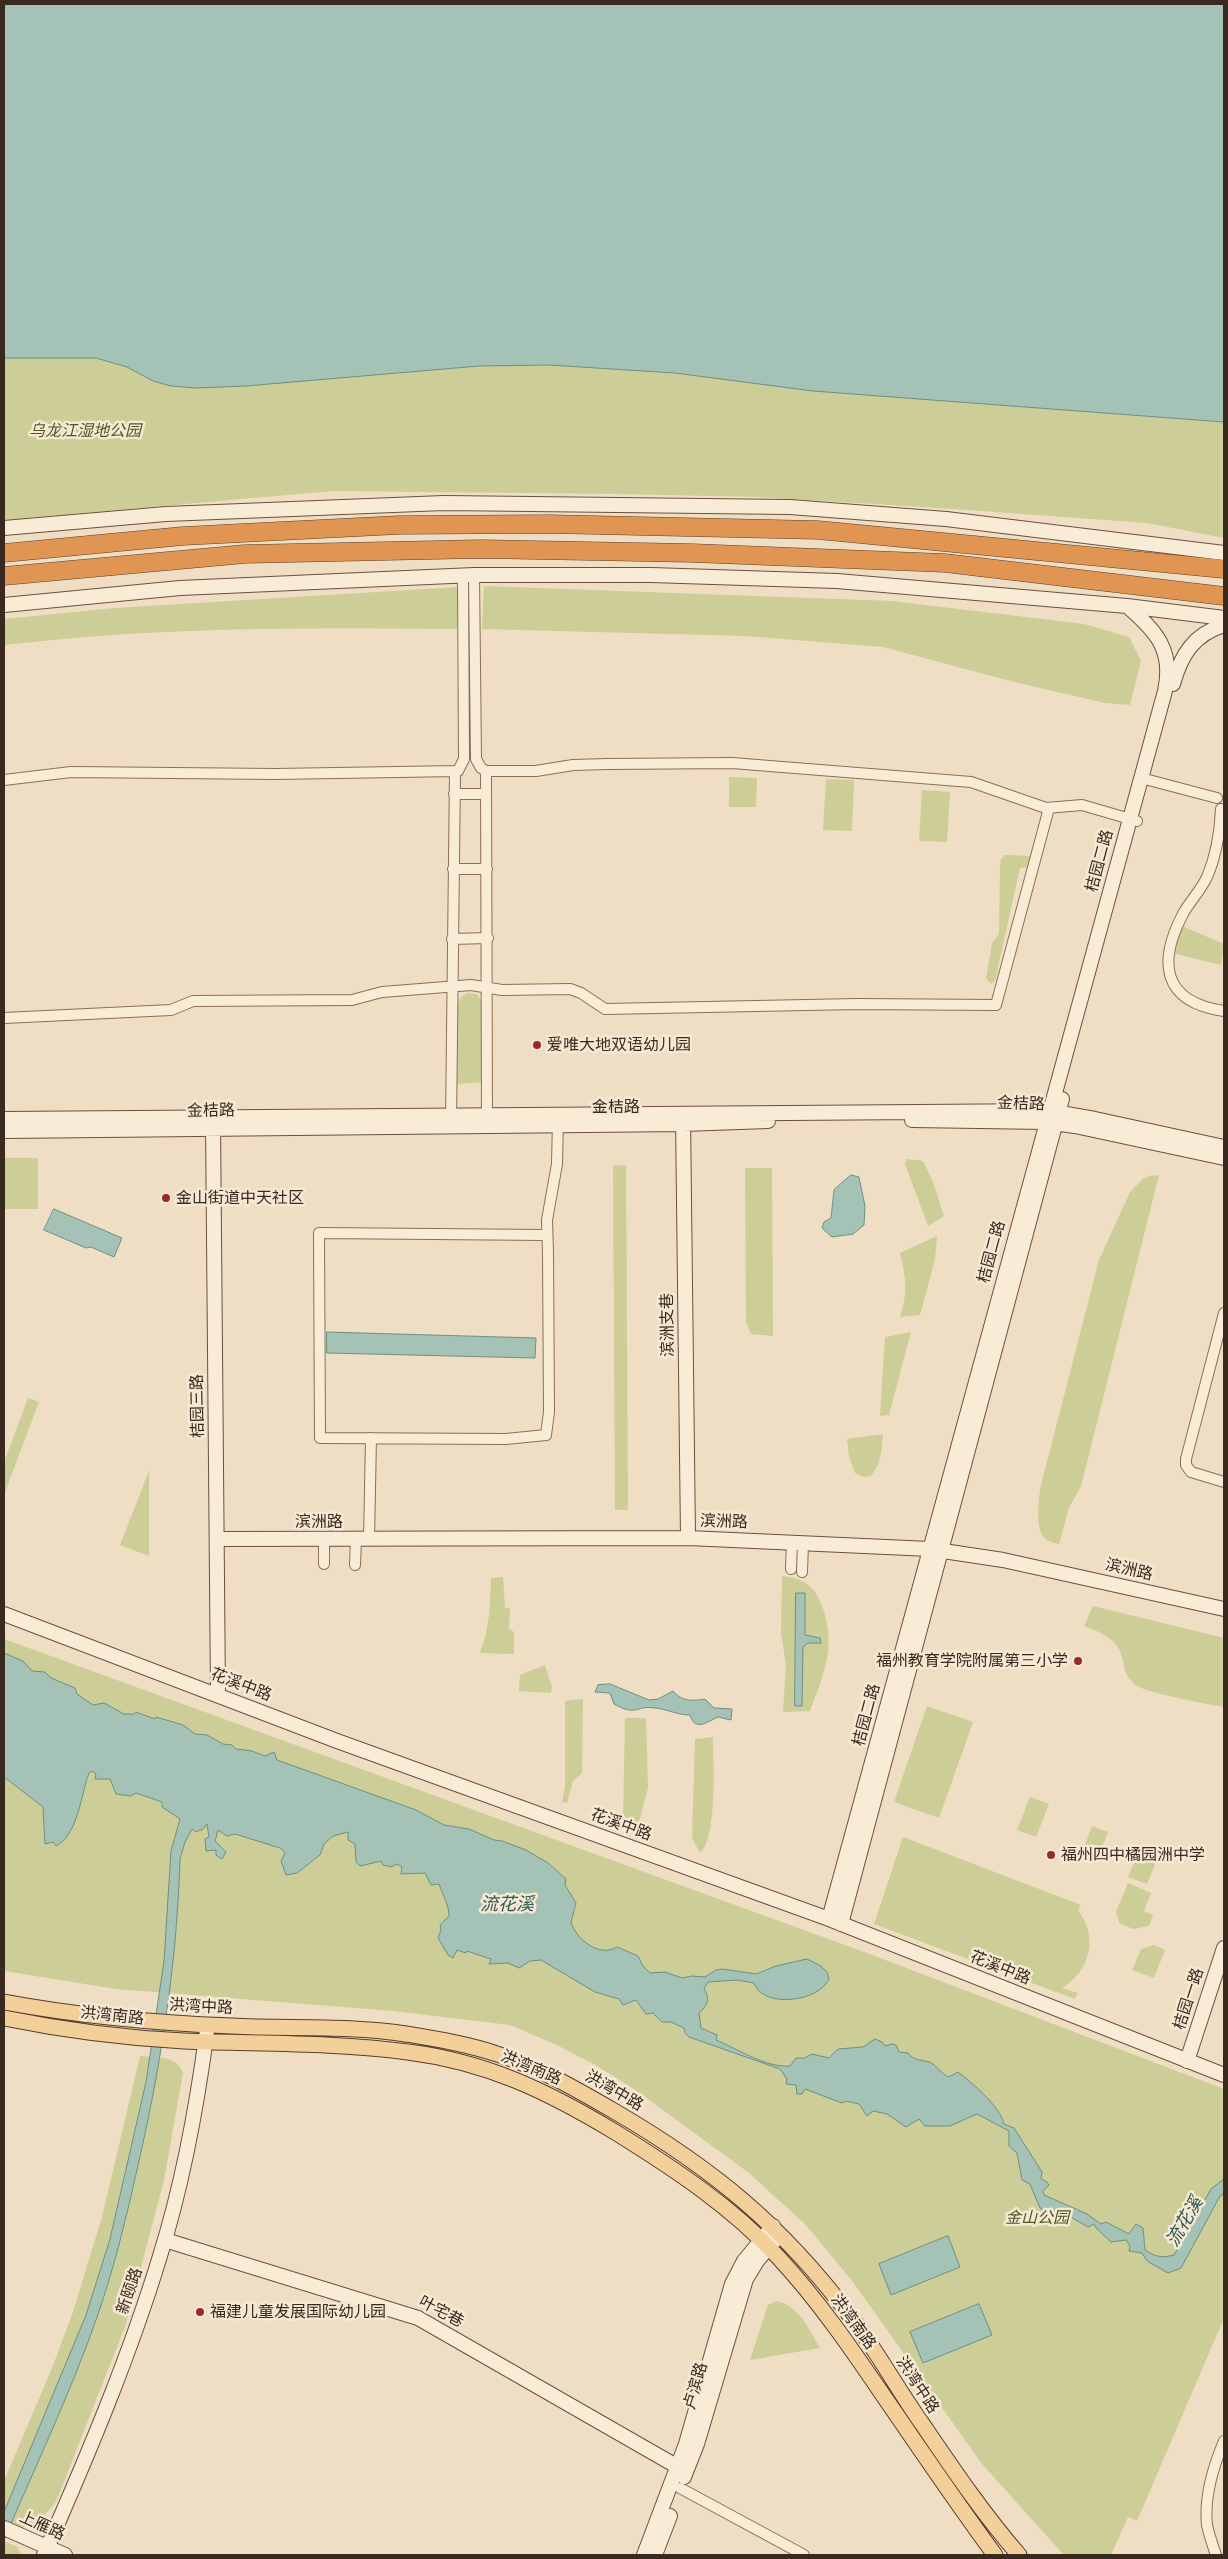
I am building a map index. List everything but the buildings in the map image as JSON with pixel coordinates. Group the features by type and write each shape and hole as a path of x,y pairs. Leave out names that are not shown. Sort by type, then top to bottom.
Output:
{"highway":[{"path":"4,553 183,536 399,525 548,524 818,530 1224,569"},
{"path":"4,576 245,554 490,549 692,553 945,563 1224,596"}],"main road":[{"name":"洪湾中路","path":"4,2002 111,2018 208,2025 401,2033 446,2041 497,2054 532,2067 571,2087 652,2134 713,2176 777,2230 852,2319 923,2426 1019,2555"},
{"name":"洪湾南路","path":"4,2018 100,2033 206,2042 405,2051 476,2065 496,2071 568,2104 634,2144 708,2194 764,2244 833,2323 995,2555"}],"street":[{"path":"4,528 166,514 444,503 790,508 946,518 1224,553"},
{"path":"4,605 180,588 468,576 651,574 837,581 1127,606 1224,618"},
{"path":"468,576 475,753 478,764 486,771 536,771 573,765 732,763 971,782 1049,808 1082,805 1134,820"},
{"path":"4,780 71,772 455,772 462,768 464,759 468,576"},
{"name":"桔园二路","path":"1127,606 1156,634 1168,666 1165,691 1145,780"},
{"name":"桔园二路","path":"835,1922 1052,1117 1176,675 1183,656 1200,637 1224,625"},
{"path":"486,771 488,938 487,1120"},
{"path":"451,1120 455,772"},
{"path":"1145,780 1221,795 1217,804 1222,810 1212,864 1204,882 1178,924 1167,969 1173,982 1193,1002 1209,1009 1224,1011"},
{"path":"454,794 486,794"},
{"path":"4,1018 171,1010 193,1001 352,1000 382,992 452,989 471,985 488,990 570,989 581,993 605,1009 857,1004 996,1005 1049,808"},
{"path":"453,869 487,869"},
{"path":"452,939 488,938"},
{"path":"1052,1117 1224,1148"},
{"name":"金桔路","path":"4,1131 213,1123 683,1118 781,1120 1052,1117 1224,1158"},
{"name":"滨洲支巷","path":"683,1118 688,1538"},
{"path":"4,1119 213,1123"},
{"path":"546,1235 319,1233 320,1438 498,1439 546,1435 549,1412 546,1235 558,1164 558,1119"},
{"name":"桔园三路","path":"213,1123 218,1695"},
{"path":"1224,1313 1186,1465 1191,1472 1224,1482"},
{"path":"355,1565 363,1540 371,1438"},
{"name":"滨洲路","path":"217,1539 688,1538 936,1550 1028,1566 1224,1608"},
{"path":"324,1539 324,1564"},
{"path":"791,1570 797,1542"},
{"path":"797,1542 802,1572"},
{"name":"花溪中路","path":"4,1614 347,1744 835,1922 1224,2075"},
{"name":"桔园一路","path":"1187,2061 1224,1948"},
{"name":"新颐路","path":"46,2551 118,2378 165,2240 187,2147 208,2025"},
{"path":"644,2555 678,2467 732,2284 744,2262 777,2230"},
{"name":"叶宅巷","path":"165,2240 418,2318 678,2467"},
{"name":"卢滨路","path":"655,2555 697,2444 746,2279 764,2244"},
{"path":"1216,2555 1207,2525 1208,2501 1214,2465 1224,2442"},
{"path":"680,2488 804,2555"},
{"name":"上雁路","path":"4,2528 46,2551 66,2555"}],"green space":[{"name":"乌龙江湿地公园","path":"4,350 555,358 1224,413 1224,538 1147,523 758,497 617,494 333,491 4,520"},
{"path":"484,586 892,601 1084,624 1129,637 1141,661 1130,705 1105,703 1014,682 883,647 745,636 482,629"},
{"path":"458,587 457,629 287,628 173,632 60,639 4,645 4,619 115,608"},
{"path":"729,777 757,778 756,807 729,807"},
{"path":"826,779 854,780 852,831 823,830"},
{"path":"922,790 950,792 947,842 919,841"},
{"path":"1005,855 1032,856 1029,867 1020,868 995,981 991,984 986,978 992,943 999,934 1000,865 1001,859"},
{"path":"1182,926 1224,944 1221,965 1172,953"},
{"path":"467,993 477,994 482,1003 483,1082 457,1084 457,1008 460,998"},
{"path":"4,1158 38,1158 38,1209 4,1209"},
{"path":"906,1159 923,1161 933,1182 944,1216 928,1226 905,1164"},
{"path":"626,1165 628,1510 615,1510 613,1166"},
{"path":"745,1168 772,1168 773,1336 751,1334 746,1321"},
{"path":"1159,1175 1081,1486 1069,1508 1059,1544 1047,1540 1040,1530 1038,1509 1040,1489 1099,1260 1130,1192 1143,1179"},
{"path":"937,1236 935,1259 920,1315 900,1317 903,1309 905,1285 900,1253"},
{"path":"911,1332 889,1415 880,1416 885,1337"},
{"path":"28,1398 39,1402 4,1495 4,1462"},
{"path":"883,1434 880,1456 871,1476 863,1477 855,1473 849,1456 847,1439"},
{"path":"149,1471 149,1556 120,1545"},
{"path":"782,1576 802,1581 815,1592 826,1620 828,1634 827,1659 810,1711 783,1712 786,1666 781,1632"},
{"path":"503,1577 505,1608 510,1608 509,1629 514,1632 514,1654 480,1653 488,1625 491,1578"},
{"path":"1093,1606 1224,1638 1224,1707 1150,1691 1134,1684 1125,1671 1121,1654 1116,1644 1104,1634 1084,1626"},
{"name":"金山公园","path":"4,1639 867,1953 1224,2089 1224,2318 1137,2521 1128,2517 1111,2555 1064,2555 982,2464 853,2282 806,2225 749,2173 637,2091 597,2066 557,2045 510,2025 393,2011 116,1989 4,1971"},
{"path":"545,1665 552,1687 551,1693 519,1691 520,1675"},
{"path":"583,1699 582,1773 573,1781 567,1803 562,1802 565,1786 565,1701"},
{"path":"927,1706 973,1722 939,1818 894,1802"},
{"path":"625,1718 646,1718 648,1788 637,1829 623,1821"},
{"path":"713,1737 714,1781 712,1816 706,1845 700,1853 692,1838 695,1739"},
{"path":"1030,1797 1049,1804 1036,1837 1017,1830"},
{"path":"1092,1826 1108,1832 1102,1847 1093,1844 1089,1856 1082,1853"},
{"path":"903,1837 1081,1905 1078,1911 1088,1931 1090,1942 1088,1953 1079,1973 1062,1988 1078,1993 1075,1999 874,1924"},
{"path":"1141,1845 1160,1852 1147,1884 1128,1877"},
{"path":"1128,1883 1151,1893 1144,1911 1153,1915 1149,1926 1133,1929 1119,1923 1116,1912"},
{"path":"1154,1945 1165,1950 1154,1978 1132,1970 1141,1949"},
{"path":"140,2056 166,2058 176,2063 183,2073 164,2180 126,2324 56,2502 40,2520 21,2529 4,2521 4,2481 52,2368 73,2312 102,2217"},
{"path":"777,2301 791,2308 803,2319 820,2348 750,2360 768,2305"},
{"path":"4,2541 18,2547 21,2555 4,2555"}],"water":[{"path":"4,4 1224,4 1224,422 813,391 675,373 549,365 479,366 246,386 196,388 171,386 153,381 127,367 96,358 4,358"},
{"path":"851,1175 859,1177 865,1206 864,1225 853,1234 832,1237 822,1228 824,1222 831,1218 834,1190"},
{"path":"54,1209 122,1238 114,1257 91,1247 86,1248 44,1230"},
{"path":"327,1332 536,1338 535,1358 327,1353"},
{"path":"796,1593 805,1593 805,1635 820,1638 821,1643 808,1643 803,1647 802,1706 795,1706"},
{"name":"流花溪","path":"4,1653 23,1661 32,1671 45,1672 51,1678 75,1688 77,1694 93,1705 104,1703 124,1714 134,1714 136,1712 155,1719 156,1717 183,1725 195,1734 207,1735 223,1744 232,1745 236,1749 252,1751 265,1756 274,1752 277,1760 416,1810 444,1825 469,1829 494,1840 526,1850 548,1863 566,1879 565,1885 576,1903 571,1922 583,1940 596,1948 610,1950 617,1947 638,1956 643,1966 650,1973 665,1972 682,1978 692,1976 705,1977 716,1970 723,1969 756,1974 776,1966 807,1959 821,1966 827,1972 829,1979 823,1987 814,1993 791,1999 768,1997 759,1991 754,1983 737,1980 708,1982 704,1989 708,1999 704,2008 699,2013 701,2028 717,2035 716,2040 743,2053 781,2066 790,2066 796,2058 805,2058 812,2054 829,2058 838,2049 863,2047 875,2039 882,2042 885,2046 896,2045 899,2052 908,2053 915,2058 932,2063 949,2077 958,2072 991,2103 1004,2124 1014,2128 1042,2172 1041,2179 1049,2185 1043,2191 1044,2195 1087,2214 1101,2224 1106,2222 1129,2234 1136,2224 1143,2228 1145,2250 1152,2254 1162,2257 1174,2255 1211,2189 1224,2179 1224,2194 1220,2196 1181,2268 1168,2273 1147,2261 1142,2253 1129,2251 1130,2246 1126,2240 1111,2242 1094,2224 1088,2227 1069,2216 1049,2214 1040,2208 1030,2184 1022,2180 1017,2153 1009,2146 1009,2131 977,2114 950,2126 925,2126 919,2119 906,2127 887,2114 873,2111 867,2116 859,2104 846,2101 842,2103 805,2089 802,2094 797,2094 796,2085 786,2084 787,2079 780,2069 689,2037 685,2033 684,2028 671,2022 662,2022 653,2013 646,2014 636,2000 623,2005 619,1999 595,1992 541,1960 530,1961 519,1968 508,1963 489,1964 491,1959 467,1951 466,1953 457,1950 453,1958 448,1955 438,1938 441,1930 440,1925 449,1916 447,1904 439,1884 431,1885 425,1873 401,1874 402,1867 397,1864 391,1867 383,1865 381,1861 360,1866 356,1862 355,1844 348,1840 348,1832 333,1836 324,1844 320,1855 297,1873 286,1875 281,1861 285,1853 280,1848 235,1834 227,1836 218,1830 215,1841 226,1852 222,1859 216,1855 216,1850 206,1851 205,1839 209,1837 207,1824 203,1829 196,1832 192,1829 185,1842 180,1859 171,1978 160,2057 128,2211 113,2266 96,2320 75,2375 4,2540 4,2512 86,2315 110,2239 146,2082 164,1961 171,1851 180,1819 162,1807 162,1802 136,1793 131,1796 116,1794 110,1779 95,1779 96,1774 92,1771 89,1773 78,1813 69,1833 56,1846 53,1842 45,1844 43,1807 4,1777"},
{"path":"610,1684 649,1700 658,1699 673,1691 684,1699 705,1699 714,1708 732,1709 731,1720 718,1717 706,1723 698,1724 692,1720 690,1715 648,1707 628,1710 614,1704 610,1693 595,1692 598,1685"},
{"path":"948,2236 960,2267 891,2295 879,2264"},
{"path":"979,2304 992,2335 923,2363 910,2332"}],"place":[{"name":"爱唯大地双语幼儿园","path":"537,1045"},
{"name":"金山街道中天社区","path":"166,1198"},
{"name":"福州教育学院附属第三小学","path":"1078,1661"},
{"name":"福州四中橘园洲中学","path":"1051,1855"},
{"name":"福建儿童发展国际幼儿园","path":"200,2312"}]}
